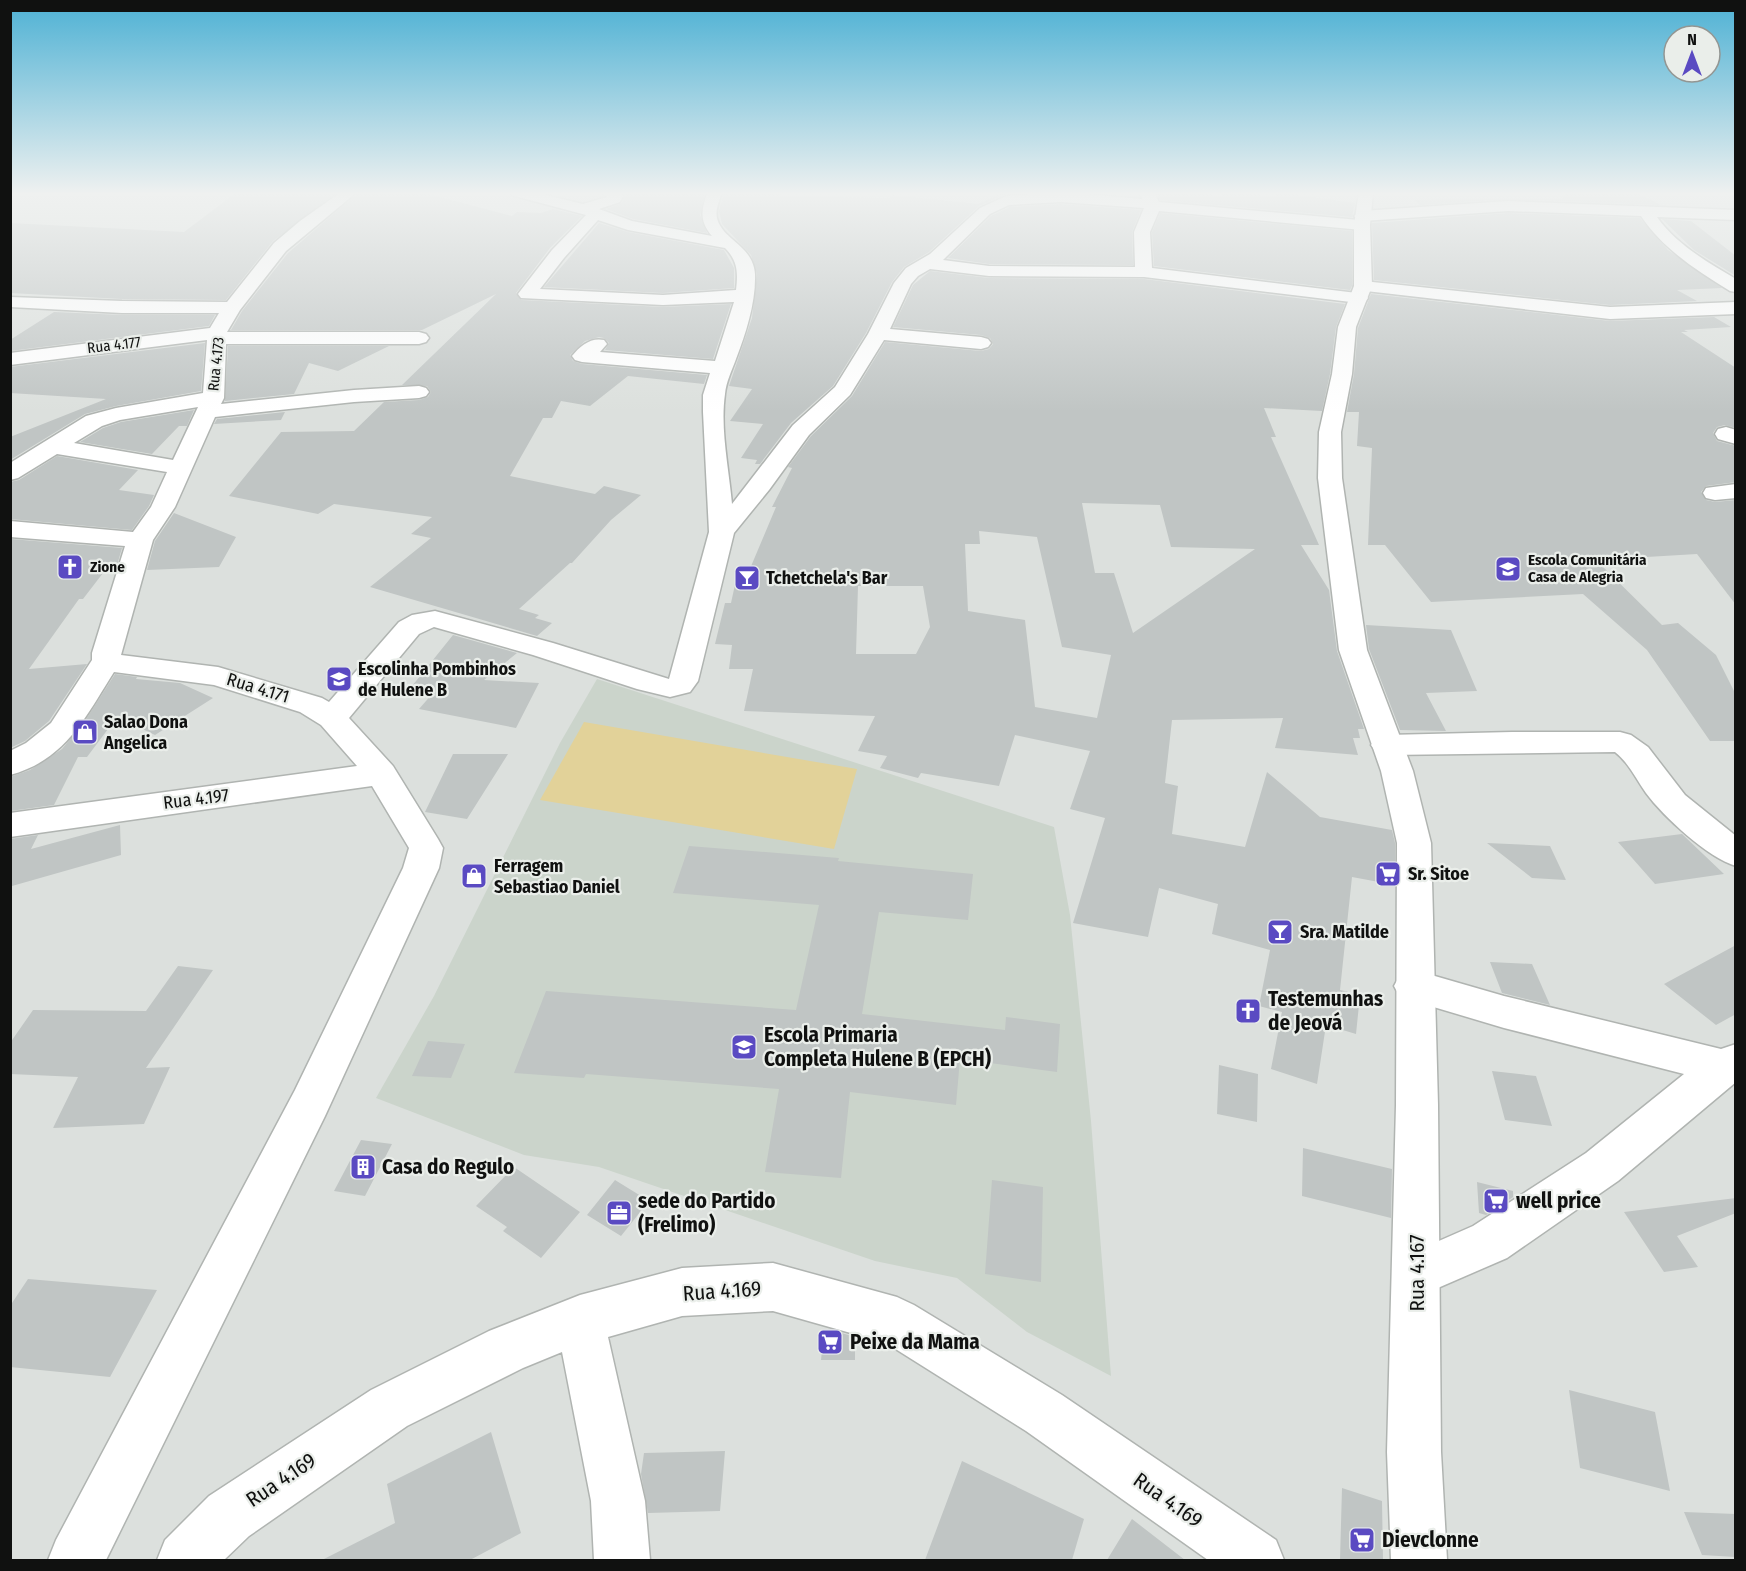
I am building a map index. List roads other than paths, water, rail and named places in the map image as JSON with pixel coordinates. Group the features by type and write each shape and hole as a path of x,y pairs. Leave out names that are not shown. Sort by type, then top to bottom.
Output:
{"street":[{"name":"Rua 4.173","path":"108,660 106,653 140,540 163,507 210,405 218,336 232,308 266,265"},
{"path":"549,265 527,294 663,300 723,297 745,293"},
{"path":"332,718 409,628 422,621 435,619 543,649 648,683 670,688 679,686 683,681 722,532 714,394 745,293 744,265"},
{"path":"722,532 801,430 843,391 878,334 903,283 922,265"},
{"path":"946,265 996,271 1144,272 1594,312 1736,308"},
{"path":"1144,265 1144,272"},
{"path":"1361,265 1361,292"},
{"path":"1700,265 1736,287"},
{"name":"Rua 4.167","path":"1361,292 1347,327 1342,374 1329,444 1330,478 1353,650 1408,810 1414,843 1417,1274 1414,1452 1419,1560"},
{"path":"10,302 122,307 232,308"},
{"path":"878,334 981,343"},
{"name":"Rua 4.177","path":"10,359 218,336 419,338"},
{"path":"597,344 582,356 722,368"},
{"path":"10,473 94,421 116,414 210,405 419,392"},
{"path":"51,446 182,468"},
{"path":"10,529 140,540"},
{"path":"19,754 62,730 108,660"},
{"name":"Rua 4.171","path":"76,1560 310,1103 421,868 426,848 381,774 332,718 311,705 218,676 121,665 108,660"},
{"path":"1387,745 1620,742 1636,752 1657,784 1686,815 1736,854"},
{"name":"Rua 4.197","path":"10,825 381,774"},
{"path":"1414,986 1504,1012 1730,1064"},
{"path":"1417,1274 1490,1242 1565,1192 1602,1167 1730,1064"},
{"name":"Rua 4.169","path":"185,1560 229,1515 389,1408 507,1349 580,1320 682,1292 773,1287 897,1322 1044,1413 1256,1560"},
{"path":"580,1320 618,1501 622,1560"}],"place":[{"name":"Zione","path":"70,567"},
{"name":"Escola Comunitária Casa de Alegria","path":"1508,569"},
{"name":"Tchetchela's Bar","path":"747,578"},
{"name":"Escolinha Pombinhos de Hulene B","path":"339,679"},
{"name":"Salao Dona Angelica","path":"85,732"},
{"name":"Sr. Sitoe","path":"1388,874"},
{"name":"Ferragem Sebastiao Daniel","path":"474,876"},
{"name":"Sra. Matilde","path":"1280,932"},
{"name":"Testemunhas de Jeová","path":"1248,1011"},
{"name":"Escola Primaria Completa Hulene B (EPCH)","path":"744,1047"},
{"name":"Casa do Regulo","path":"363,1167"},
{"name":"well price","path":"1496,1201"},
{"name":"sede do Partido (Frelimo)","path":"619,1213"},
{"name":"Peixe da Mama","path":"830,1342"},
{"name":"Dievclonne","path":"1362,1540"}]}
